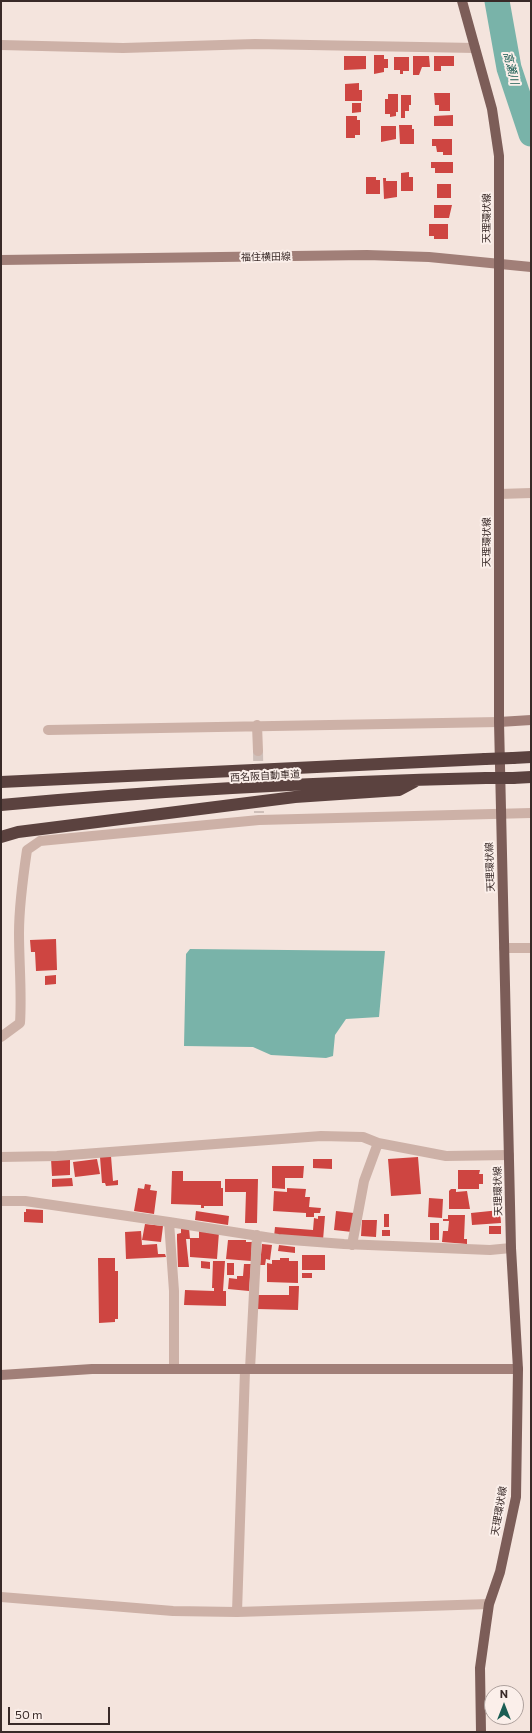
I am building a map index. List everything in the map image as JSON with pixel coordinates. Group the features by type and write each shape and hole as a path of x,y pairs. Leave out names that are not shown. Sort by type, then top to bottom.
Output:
{"highway":[{"name":"西名阪自動車道","path":"1,782 531,757"},
{"name":"西名阪自動車道","path":"1,805 95,796 417,780 531,777"},
{"path":"1,837 18,832 295,797 399,790 417,780"}],"main road":[{"name":"天理環状線","path":"462,1 492,109 499,156 499,722 511,1248 518,1369 516,1497 500,1572 489,1604 480,1668 481,1732"}],"street":[{"path":"1,45 123,48 255,44 475,48"},
{"name":"福住横田線","path":"1,260 367,255 429,257 531,267"},
{"path":"499,494 531,493"},
{"path":"48,730 257,725 499,722 531,720"},
{"path":"257,725 258,751"},
{"path":"1,1037 20,1023 22,1004 19,932 22,885 27,850 40,841 259,817 501,815 531,813"},
{"path":"504,948 531,948"},
{"path":"1,1158 57,1156 321,1136 363,1137 378,1143 446,1156 509,1155"},
{"path":"352,1244 364,1181 378,1143"},
{"path":"1,1201 25,1201 278,1239 490,1250 511,1248"},
{"path":"169,1222 174,1291 174,1369"},
{"path":"237,1612 248,1370 257,1235"},
{"path":"1,1375 92,1369 518,1369"},
{"path":"1,1597 173,1611 237,1612 489,1604"}],"water":[{"path":"190,949 385,951 379,1017 346,1019 335,1035 333,1056 326,1058 271,1055 253,1047 184,1046 186,954"}],"building":[{"path":"374,55 384,55 384,59 388,59 388,68 384,68 384,72 374,74"},
{"path":"344,56 366,56 366,69 344,70"},
{"path":"413,56 429,56 430,67 422,67 419,75 413,75"},
{"path":"434,56 454,56 454,66 441,66 441,71 434,71"},
{"path":"394,57 409,57 409,71 403,71 403,74 400,74 400,70 394,70"},
{"path":"359,83 359,90 362,90 362,101 345,101 345,84"},
{"path":"434,93 450,93 450,111 439,111 439,105 435,105"},
{"path":"388,94 398,94 398,112 396,112 396,116 390,117 390,114 385,114 385,99 388,99"},
{"path":"401,95 411,95 411,105 409,105 409,111 405,111 405,118 401,118"},
{"path":"352,103 361,103 361,112 352,113"},
{"path":"453,115 453,126 434,126 434,116"},
{"path":"346,116 357,116 357,120 360,120 360,135 355,135 355,138 346,138"},
{"path":"399,125 412,125 412,129 414,129 414,144 400,144"},
{"path":"381,126 396,126 396,139 381,142"},
{"path":"432,139 452,139 452,155 443,155 443,152 437,152 436,146 432,146"},
{"path":"431,162 453,162 453,173 435,173 435,168 431,168"},
{"path":"409,172 409,177 413,177 413,191 401,191 401,173"},
{"path":"366,177 376,177 376,180 380,180 380,194 366,194"},
{"path":"383,178 386,178 386,181 397,181 397,197 384,199"},
{"path":"437,184 451,184 451,198 437,198"},
{"path":"434,205 452,205 449,218 434,218"},
{"path":"429,224 448,224 448,239 434,239 434,236 429,236"},
{"path":"56,939 57,970 36,971 35,952 31,952 30,940"},
{"path":"56,975 56,984 45,985 45,976"},
{"path":"111,1156 113,1181 118,1180 118,1185 106,1186 105,1183 102,1183 100,1157"},
{"path":"418,1157 421,1194 391,1196 388,1159"},
{"path":"51,1159 70,1159 70,1175 52,1176"},
{"path":"97,1159 100,1174 75,1177 73,1162"},
{"path":"313,1159 332,1159 332,1169 313,1168"},
{"path":"272,1166 304,1166 303,1178 285,1178 285,1189 272,1188"},
{"path":"458,1170 480,1170 479,1174 483,1174 483,1184 479,1184 479,1189 458,1189"},
{"path":"172,1171 183,1171 183,1181 221,1181 221,1188 223,1188 223,1206 204,1206 204,1208 201,1208 201,1205 171,1204"},
{"path":"72,1178 73,1186 52,1187 52,1179"},
{"path":"225,1179 258,1179 257,1223 245,1223 246,1192 225,1192"},
{"path":"145,1184 151,1185 150,1190 157,1191 154,1214 134,1211 138,1188 144,1189"},
{"path":"287,1188 306,1189 305,1197 310,1197 309,1207 321,1208 320,1213 314,1213 314,1217 306,1217 306,1213 273,1211 274,1191 287,1192"},
{"path":"451,1189 456,1189 456,1192 467,1191 470,1209 449,1209 449,1191"},
{"path":"429,1198 443,1199 442,1218 428,1217"},
{"path":"26,1209 43,1210 43,1223 24,1222 24,1212 26,1212"},
{"path":"500,1210 501,1223 472,1225 471,1213"},
{"path":"196,1211 229,1216 228,1225 195,1220"},
{"path":"336,1211 354,1213 352,1232 334,1230"},
{"path":"384,1214 389,1214 389,1227 384,1227"},
{"path":"448,1215 465,1215 464,1239 467,1239 467,1244 442,1242 443,1231 448,1231 449,1221 443,1221 443,1219 448,1219"},
{"path":"318,1216 325,1216 323,1240 274,1237 275,1227 313,1230 314,1218 318,1219"},
{"path":"362,1220 377,1220 376,1237 361,1236"},
{"path":"430,1223 439,1223 439,1240 430,1240"},
{"path":"145,1224 163,1226 161,1242 142,1240"},
{"path":"489,1226 501,1226 501,1234 489,1234"},
{"path":"181,1228 189,1228 190,1239 186,1239 189,1267 178,1267 177,1234 181,1233"},
{"path":"382,1230 390,1230 390,1236 382,1236"},
{"path":"141,1231 142,1245 157,1244 158,1254 165,1254 166,1257 126,1259 125,1232"},
{"path":"199,1231 219,1232 217,1259 190,1257 190,1238 199,1238"},
{"path":"228,1240 246,1240 246,1242 252,1242 251,1261 226,1259"},
{"path":"262,1244 272,1245 270,1260 266,1259 265,1265 260,1265"},
{"path":"279,1245 295,1247 295,1253 278,1251"},
{"path":"302,1255 325,1255 325,1270 302,1270"},
{"path":"98,1258 115,1258 115,1271 118,1271 118,1319 115,1319 115,1322 99,1323"},
{"path":"280,1258 289,1258 289,1261 298,1261 298,1283 267,1282 267,1263 272,1264 272,1260 280,1260"},
{"path":"201,1261 210,1262 210,1269 201,1268"},
{"path":"213,1261 225,1261 223,1291 226,1291 226,1306 184,1305 185,1290 214,1291 214,1288 212,1288"},
{"path":"227,1263 234,1263 234,1275 227,1275"},
{"path":"244,1264 251,1264 249,1291 228,1289 229,1278 237,1279 237,1276 243,1276"},
{"path":"302,1273 312,1273 312,1278 302,1278"},
{"path":"289,1286 299,1286 298,1310 257,1309 258,1295 289,1295"}],"waterway":[{"name":"高瀬川","path":"497,1 509,68 531,134"}],"tunnel":[{"path":"258,751 259,813"}]}
